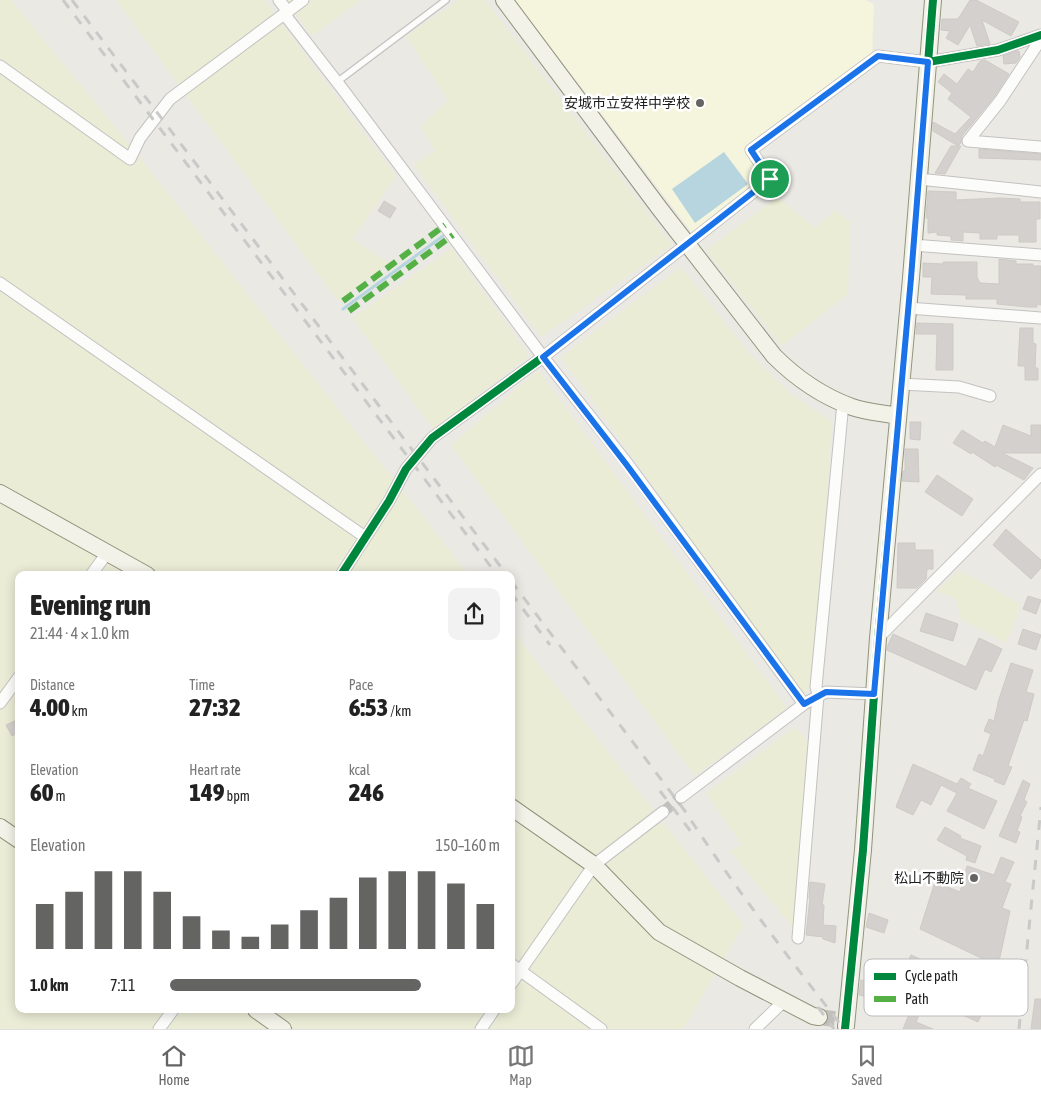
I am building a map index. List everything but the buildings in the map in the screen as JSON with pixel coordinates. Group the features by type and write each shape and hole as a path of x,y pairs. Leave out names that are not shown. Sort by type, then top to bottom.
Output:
{"street":[{"path":"279,0 286,13 337,82 543,357 626,464 804,704"},
{"path":"0,66 130,159 140,138 170,99 303,0"},
{"path":"504,0 660,209 774,356 792,374 824,394 853,408 898,416"},
{"path":"848,1024 878,638 908,308 933,0"},
{"path":"344,571 389,501 406,469 432,438 543,357 770,179 751,150 878,56 928,62 998,50 1041,35"},
{"path":"1041,41 1000,101 968,141 1041,147"},
{"path":"919,179 1041,192"},
{"path":"912,245 1041,255"},
{"path":"0,283 365,537"},
{"path":"908,308 1041,318"},
{"path":"901,384 959,387 990,396"},
{"path":"798,938 818,695 816,687 843,403"},
{"path":"878,638 1041,474"},
{"path":"0,493 140,571"},
{"path":"94,571 107,553"},
{"path":"0,703 15,682"},
{"path":"681,797 818,695 826,692 874,694"},
{"path":"515,810 594,865 659,932 740,978 819,1017"},
{"path":"601,1029 516,967 594,865 663,812"},
{"path":"0,827 15,837"},
{"path":"755,1029 785,1000"},
{"path":"160,1029 171,1013"},
{"path":"260,1013 283,1029"},
{"path":"481,1029 492,1013"}],"lane":[{"path":"337,82 446,0"}],"shaded area":[{"path":"0,0 11,0 129,144 466,571 15,571 15,1013 515,1013 515,634 744,925 683,1029 0,1029"},
{"path":"116,0 264,0 396,176 353,239 389,263 338,301"},
{"path":"286,0 361,0 312,36"},
{"path":"459,0 485,0 672,245 541,337 413,164 435,151 421,126 448,100 406,36"},
{"name":"安城市立安祥中学校","path":"515,0 865,0 874,4 872,57 744,148 763,177 693,234"},
{"path":"778,197 815,228 835,210 850,222 848,294 782,346 706,250"},
{"path":"452,248 529,356 434,430 352,318"},
{"path":"681,267 749,353 790,393 832,422 814,685 802,694 561,357"},
{"path":"538,370 787,708 695,776 451,445"},
{"path":"959,570 1021,604 1006,643 960,618 957,600 937,591"},
{"path":"795,727 812,746 795,930 730,851 742,845 706,793"}],"water":[{"path":"724,152 748,184 695,223 672,189"}],"waterway":[{"path":"343,309 443,236"}],"tunnel":[{"path":"663,812 681,797"},
{"path":"819,1017 842,1020"}],"railway":[{"path":"63,0 494,571"},
{"path":"72,0 504,571"},
{"path":"515,586 685,811 742,895 844,1029"},
{"path":"515,598 550,645"},
{"path":"660,791 692,833"},
{"path":"1026,959 1041,807"},
{"path":"818,1007 834,1029"},
{"path":"1019,1029 1020,1016"}],"marked path":[{"path":"343,301 445,225"},
{"path":"349,311 453,235"}],"cycle path":[{"path":"845,1029 863,850 878,638 911,278 933,0"},
{"path":"344,571 389,501 406,469 432,438 543,357 770,179 751,150 878,56 928,62 998,50 1041,35"}],"place":[{"name":"安城市立安祥中学校","path":"700,103"},
{"name":"松山不動院","path":"974,878"}],"route":[{"path":"878,56 928,62 874,694 826,692 804,704 626,464 543,357 770,179 751,150 878,56"}]}
